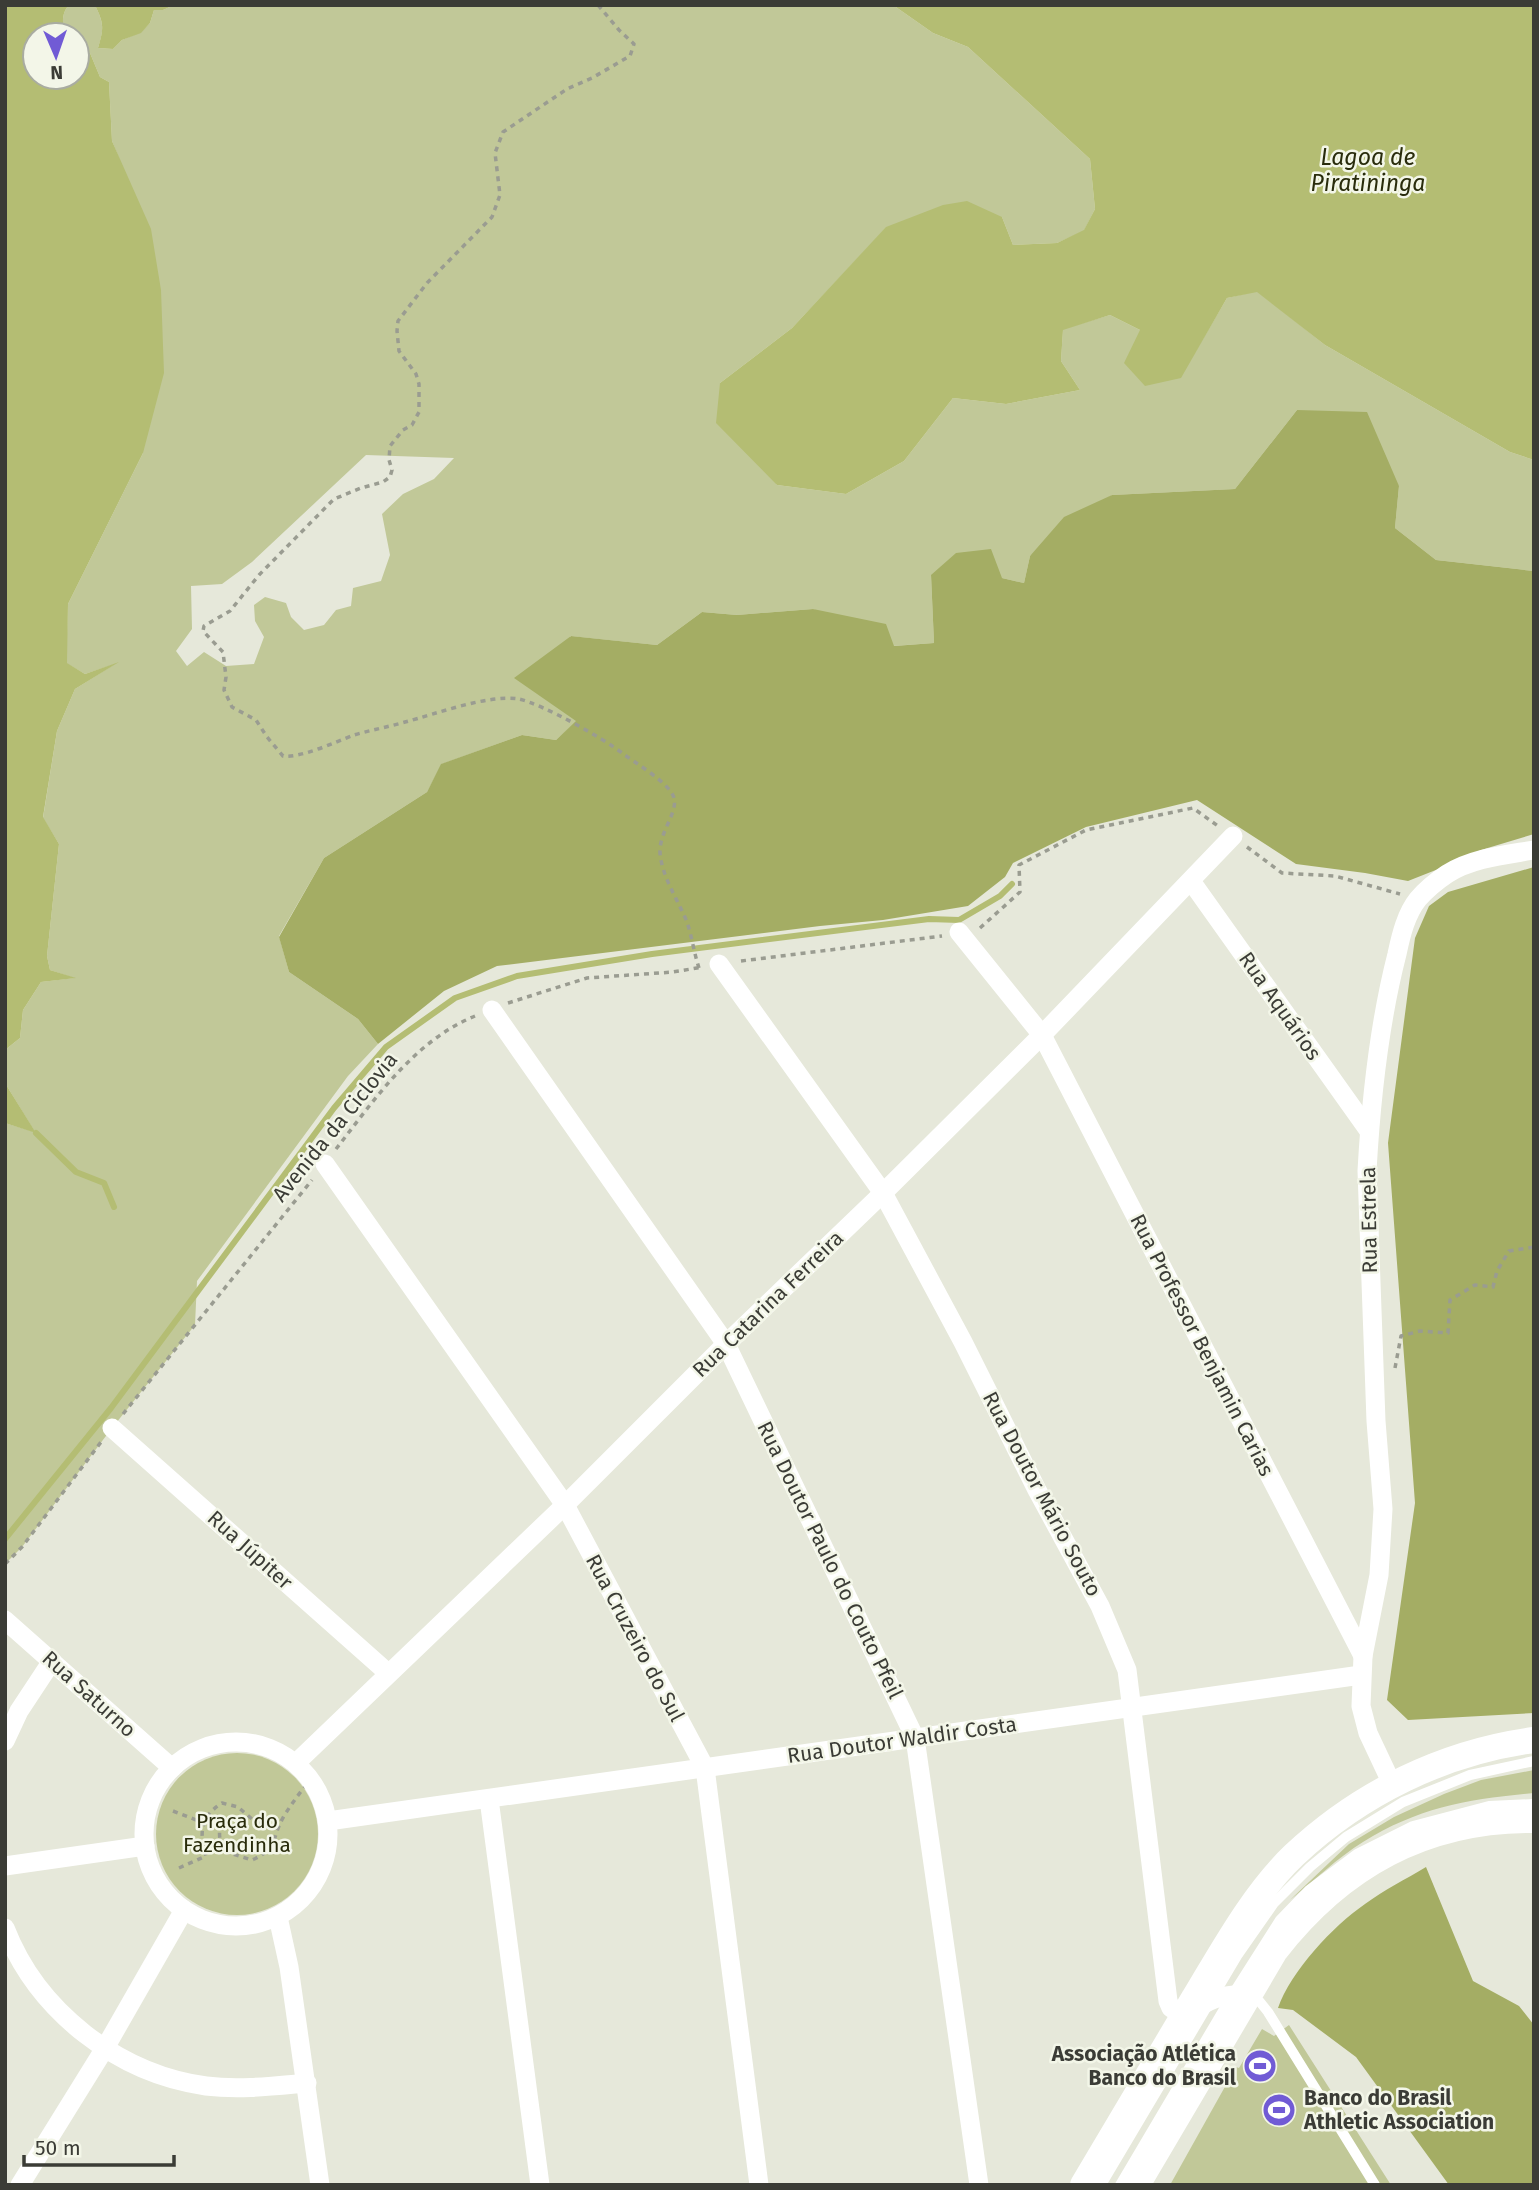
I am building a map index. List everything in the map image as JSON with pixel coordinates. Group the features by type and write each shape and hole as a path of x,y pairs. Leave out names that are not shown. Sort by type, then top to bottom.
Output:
{"main road":[{"path":"1083,2185 1242,1922 1293,1856 1340,1816 1392,1784 1465,1755 1509,1743 1534,1740"},
{"path":"1137,2185 1241,1994 1293,1927 1321,1899 1364,1866 1417,1839 1452,1828 1534,1820"}],"street":[{"name":"Rua Catarina Ferreira","path":"296,1763 565,1505 726,1344 883,1193 1042,1035 1233,836"},
{"name":"Rua Estrela","path":"1362,1665 1379,1575 1383,1509 1376,1421 1367,1171 1369,1131 1392,972 1403,930 1419,899 1447,874 1476,861 1534,850"},
{"name":"Rua Aquários","path":"1191,881 1369,1131"},
{"name":"Rua Professor Benjamin Carias","path":"959,932 1042,1035 1362,1665"},
{"name":"Rua Doutor Mário Souto","path":"719,964 883,1193 1100,1606 1127,1670 1168,2001 1171,2008 1184,2016"},
{"name":"Rua Doutor Paulo do Couto Pfeil","path":"492,1010 726,1344 915,1738 979,2185"},
{"name":"Rua Cruzeiro do Sul","path":"325,1164 565,1505 705,1768 759,2185"},
{"name":"Rua Júpiter","path":"111,1428 388,1673"},
{"name":"Rua Saturno","path":"5,1620 172,1768"},
{"path":"5,1741 19,1711 52,1661"},
{"name":"Rua Doutor Waldir Costa","path":"328,1821 1132,1707 1362,1665"},
{"path":"1362,1665 1363,1721 1392,1784"},
{"path":"233,1742 246,1742 273,1749 296,1763 311,1779 322,1799 328,1821 328,1850 318,1877 301,1900 278,1917 246,1926 214,1924 184,1910 165,1893 158,1882 147,1859 145,1846 145,1822 151,1798 172,1768 194,1752 233,1742"},
{"path":"489,1799 540,2185"},
{"path":"5,1866 145,1846"},
{"path":"20,2185 105,2048 184,1910"},
{"path":"278,1917 289,1967 320,2185"},
{"path":"5,1928 21,1961 39,1988 61,2013 85,2035 142,2068 173,2079 238,2088 307,2083"},
{"path":"1184,2016 1210,1999 1241,1994"}],"lane":[{"path":"1101,2185 1237,1956 1274,1903 1310,1867 1346,1837 1403,1802 1470,1774 1534,1761"},
{"path":"1120,2185 1241,1994 1280,1920 1309,1890 1357,1854 1413,1826 1489,1806 1534,1804"},
{"path":"1241,1994 1260,2001 1268,2011 1375,2185"}],"path":[{"path":"598,5 634,44 633,52 592,78 567,89 503,132 495,153 500,195 492,217 426,283 398,321 399,351 416,374 419,384 419,412 412,425 403,430 390,446 390,477 334,499 259,575 230,611 204,626 203,631 223,652 226,677 224,690 232,707 256,720 283,755 290,756 313,750 366,731 408,722 448,708 503,699 519,699 538,706 615,748 657,779 675,799 662,835 661,858 688,925 699,968"},
{"name":"Avenida da Ciclovia","path":"5,1564 22,1547 111,1428 377,1096 413,1056 459,1023 518,999 587,978 673,972 977,930 1020,892 1019,865 1086,830 1193,808 1233,836"},
{"path":"1233,836 1282,873 1335,876 1419,899"},
{"path":"1394,1373 1402,1336 1420,1331 1448,1333 1450,1300 1475,1285 1493,1287 1497,1271 1508,1251 1534,1247"},
{"path":"239,1828 237,1824 223,1822 219,1828 223,1851 252,1860 266,1853 275,1840 282,1819 311,1779"},
{"path":"179,1868 206,1856 201,1836 204,1823 210,1811 222,1803 239,1807 252,1819 279,1829"},
{"path":"173,1811 204,1823"}],"green space":[{"path":"69,5 95,5 102,26 98,48 113,49 122,40 141,32 150,23 154,10 163,10 174,5 893,5 933,33 968,47 1090,159 1095,209 1084,231 1057,243 1013,245 1002,217 886,228 792,328 720,383 777,485 846,494 904,461 953,398 1006,404 1080,390 1061,361 1063,329 1110,315 1140,330 1180,378 1227,298 1257,291 1325,345 1510,452 1534,460 1534,571 1436,560 1395,528 1399,486 1297,410 1235,489 1112,495 1030,556 1024,583 1002,578 931,575 934,643 893,646 813,609 737,615 702,612 657,645 570,636 577,721 556,740 522,735 442,764 427,792 324,858 279,936 289,972 358,1019 378,1044 348,1076 197,1281 195,1325 112,1428 22,1547 5,1564 5,1123 35,1132 5,1083 5,1050 20,1038 23,1010 41,982 74,978 50,970 47,956 59,844 43,818 57,731 75,689 115,664 85,674 66,663 68,604 143,453 119,158 112,141 109,82 100,77 91,55 91,21 63,21","holes":["366,455 454,458 434,479 403,494 382,514 390,555 381,581 353,588 351,606 336,610 324,625 304,630 291,617 286,603 265,597 254,605 255,621 264,637 254,664 226,666 204,652 187,666 176,651 192,629 191,586 222,584 252,562"]},
{"name":"Praça do Fazendinha","path":"237,1753 268,1759 294,1777 312,1803 318,1834 312,1865 294,1891 268,1909 237,1915 206,1909 180,1891 162,1865 156,1834 162,1803 180,1777 206,1759"},
{"path":"1534,1770 1534,1793 1466,1802 1404,1820 1353,1848 1290,1900 1349,1844 1394,1817 1481,1780"},
{"name":"Banco do Brasil Athletic Association","path":"1289,2025 1391,2185 1170,2185 1236,2067 1239,2068 1262,2029 1274,2036"}],"shaded area":[{"path":"1297,410 1367,412 1399,486 1395,528 1436,560 1534,571 1534,834 1481,850 1408,881 1296,864 1197,800 1086,827 1013,863 1005,877 968,906 883,920 497,966 444,991 378,1044 358,1019 289,972 279,937 324,858 427,792 441,764 522,735 556,740 576,721 514,678 571,636 657,645 702,612 737,615 813,609 886,624 894,646 934,643 931,575 956,553 991,549 1002,578 1024,583 1030,556 1064,517 1112,495 1235,489"},
{"path":"1534,867 1534,1713 1408,1720 1387,1700 1415,1503 1388,1143 1415,938 1429,906 1448,892"},
{"path":"1426,1867 1473,1981 1519,2006 1534,2025 1534,2185 1449,2185 1356,2057 1293,2010 1278,2008 1293,1979 1314,1950 1340,1924 1372,1899"}],"water":[{"path":"5,5 69,5 63,21 21,21 21,91 91,91 91,55 100,77 109,82 112,141 151,229 161,290 164,373 143,453 68,604 67,663 85,674 119,662 75,689 57,731 43,817 59,844 47,956 50,970 76,978 41,982 23,1010 20,1038 5,1050"},
{"path":"95,5 174,5 163,10 154,10 150,23 141,33 122,40 113,49 98,48 102,26"},
{"name":"Lagoa de Piratininga","path":"893,5 1534,5 1534,460 1510,452 1325,345 1257,292 1227,298 1181,378 1145,386 1124,363 1140,330 1110,315 1063,330 1061,361 1080,390 1006,404 953,398 904,461 846,494 777,485 716,423 720,383 792,328 886,227 943,205 967,201 1002,217 1013,245 1057,243 1084,230 1095,209 1090,159 968,47 933,33"},
{"path":"5,1083 36,1133 5,1123"}],"waterway":[{"path":"5,1539 111,1408 334,1108 386,1047 455,998 517,976 652,954 929,919 959,920 1000,896 1012,884"},
{"path":"36,1133 76,1172 104,1183 114,1207"}],"place":[{"name":"Associação Atlética Banco do Brasil","path":"1260,2066"},
{"name":"Banco do Brasil Athletic Association","path":"1279,2110"}]}
